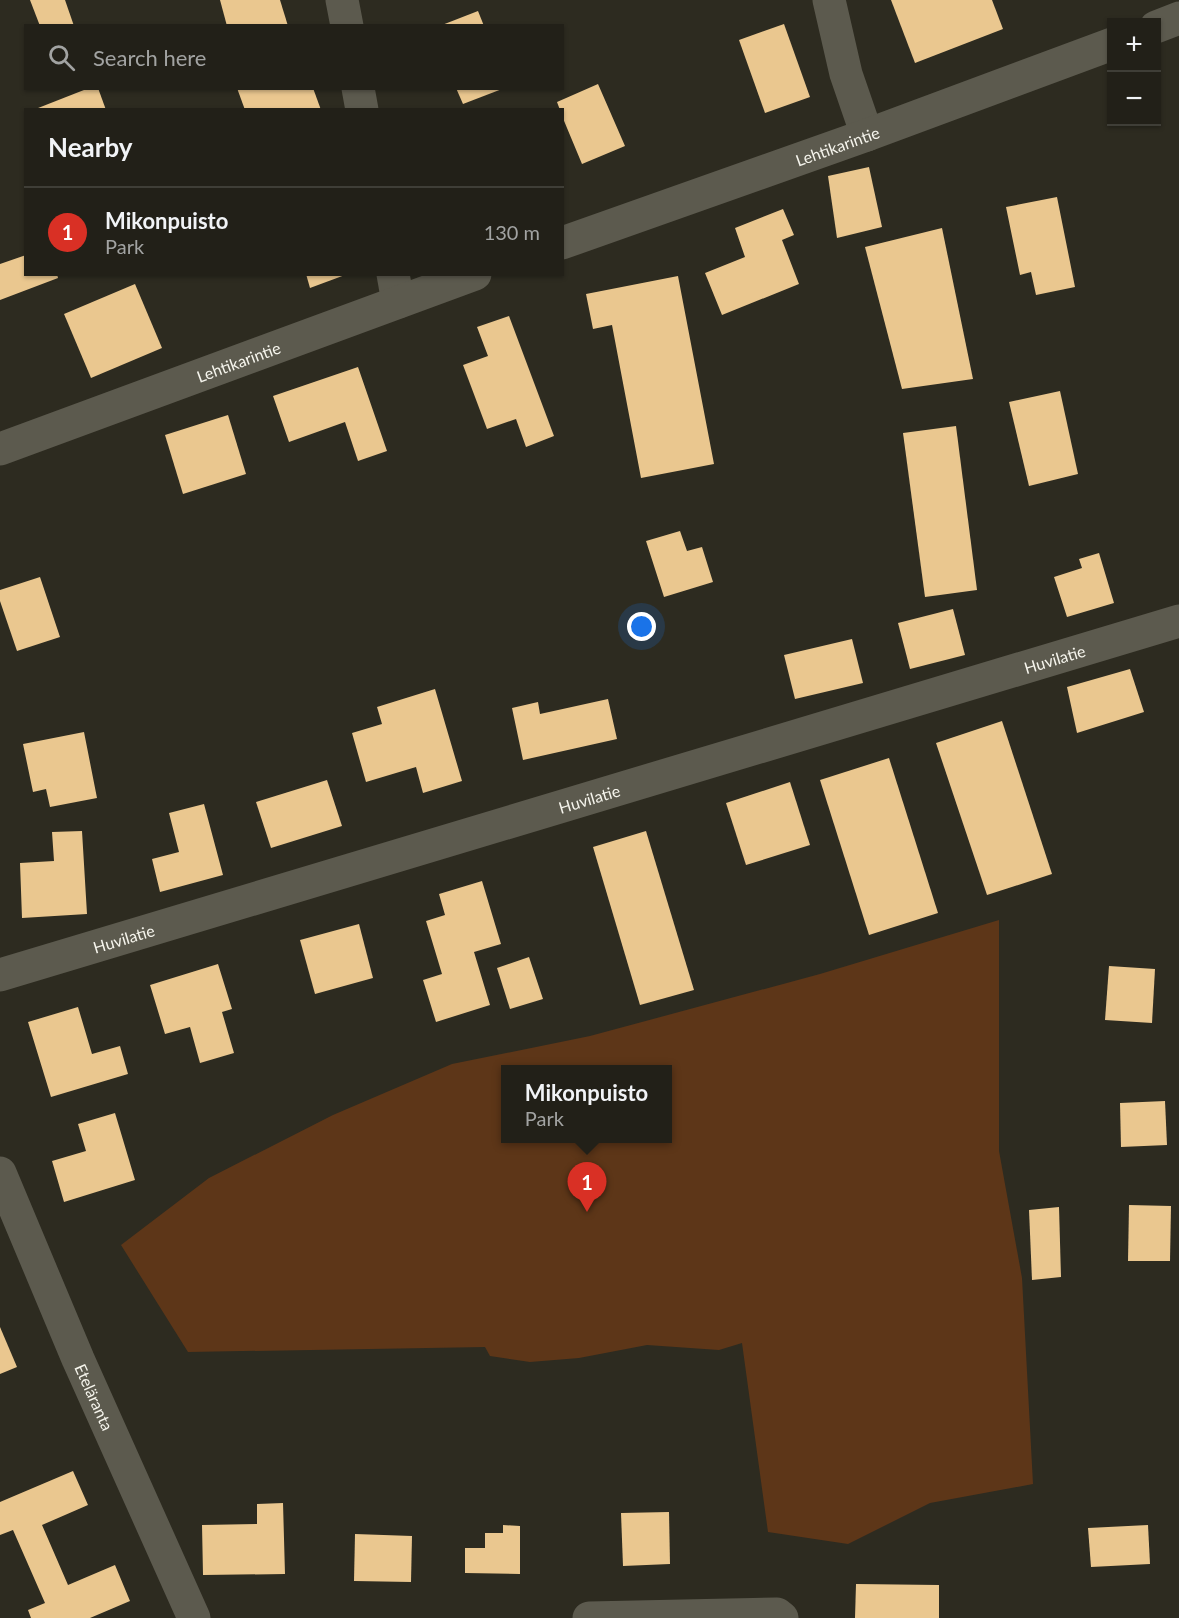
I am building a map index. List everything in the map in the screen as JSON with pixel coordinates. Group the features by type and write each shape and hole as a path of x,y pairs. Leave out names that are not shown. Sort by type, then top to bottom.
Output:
{"street":[{"path":"342,0 346,24"},
{"path":"829,0 846,74 867,135"},
{"path":"1161,25 1179,18"},
{"name":"Lehtikarintie","path":"564,242 867,135 1107,46"},
{"path":"358,90 362,108"},
{"name":"Lehtikarintie","path":"0,449 395,288 464,276"},
{"name":"Huvilatie","path":"0,975 1179,621"},
{"name":"Eteläranta","path":"0,1173 78,1359 194,1618"},
{"path":"589,1618 777,1614 782,1618"}],"shaded area":[{"path":"999,920 999,1151 1022,1278 1033,1484 930,1503 848,1544 768,1532 742,1343 719,1350 647,1345 579,1358 530,1362 490,1356 485,1347 188,1352 121,1245 209,1178 333,1115 452,1064 590,1036 820,974"}],"building":[{"path":"30,0 65,0 73,24 39,24"},
{"path":"220,0 280,0 287,24 226,24"},
{"path":"891,0 992,0 1003,29 915,63"},
{"path":"478,11 483,24 445,24"},
{"path":"784,24 810,97 765,113 739,40"},
{"path":"598,84 625,146 582,164 564,121 564,108 559,108 557,102"},
{"path":"84,90 99,90 105,108 38,108"},
{"path":"238,90 314,90 320,108 244,108"},
{"path":"457,90 499,90 463,104"},
{"path":"869,167 882,227 837,238 828,176"},
{"path":"1057,197 1075,287 1036,295 1031,272 1020,275 1006,207"},
{"path":"783,209 794,235 782,240 799,284 722,315 705,273 745,257 735,228"},
{"path":"942,228 973,379 902,389 865,247"},
{"path":"24,256 24,276 58,276 58,278 0,300 0,264"},
{"path":"307,276 342,276 310,288"},
{"path":"678,276 714,464 641,478 612,325 593,329 586,294"},
{"path":"135,284 162,348 91,378 64,314"},
{"path":"509,316 554,436 526,447 516,419 487,429 463,365 488,356 477,327"},
{"path":"358,367 387,451 358,461 345,422 289,442 273,396"},
{"path":"1060,391 1078,474 1029,486 1009,402"},
{"path":"228,415 246,474 183,494 165,435"},
{"path":"956,426 977,590 925,597 903,433"},
{"path":"680,531 687,551 702,547 713,582 664,597 646,541"},
{"path":"1099,553 1114,603 1067,617 1054,577 1082,568 1079,559"},
{"path":"40,577 60,637 17,651 0,601 0,590"},
{"path":"953,609 965,655 910,669 898,623"},
{"path":"852,639 863,683 795,699 784,655"},
{"path":"1130,669 1144,712 1077,733 1067,687"},
{"path":"435,689 462,781 423,793 416,767 366,782 352,733 382,724 377,707"},
{"path":"608,699 617,739 523,760 512,708 538,702 540,714"},
{"path":"1002,721 1052,874 987,895 936,743"},
{"path":"84,732 97,798 50,807 46,789 33,792 23,744"},
{"path":"889,758 938,913 869,935 820,780"},
{"path":"327,780 342,826 271,848 256,802"},
{"path":"790,782 810,845 746,865 726,803"},
{"path":"204,804 223,875 160,892 152,859 179,852 169,813"},
{"path":"82,831 87,914 22,918 20,863 54,861 52,832"},
{"path":"646,831 694,990 640,1005 593,847"},
{"path":"482,881 501,944 474,952 490,1005 436,1022 423,980 442,974 426,921 445,915 439,894"},
{"path":"359,924 373,978 315,994 300,940"},
{"path":"529,957 543,999 510,1009 497,968"},
{"path":"218,964 232,1009 222,1012 234,1053 200,1063 190,1027 165,1034 150,985"},
{"path":"1109,966 1155,969 1152,1023 1105,1020"},
{"path":"78,1007 92,1054 120,1046 128,1074 51,1097 28,1022"},
{"path":"1165,1101 1167,1145 1121,1147 1120,1103"},
{"path":"115,1113 135,1180 64,1202 52,1161 86,1151 78,1124"},
{"path":"1129,1205 1171,1206 1170,1261 1128,1261"},
{"path":"1059,1207 1061,1277 1032,1280 1029,1210"},
{"path":"0,1327 17,1367 0,1374"},
{"path":"73,1471 88,1505 42,1525 68,1585 115,1565 130,1601 90,1618 31,1618 28,1610 45,1603 13,1530 0,1535 0,1502"},
{"path":"283,1503 285,1574 203,1575 202,1525 257,1524 257,1504"},
{"path":"669,1512 670,1564 623,1566 621,1513"},
{"path":"503,1525 520,1526 520,1574 465,1573 465,1548 485,1548 485,1533 503,1533"},
{"path":"1148,1525 1150,1564 1091,1567 1088,1528"},
{"path":"355,1534 412,1536 411,1582 354,1581"},
{"path":"856,1584 939,1585 939,1618 855,1618"}],"place":[{"name":"Mikonpuisto","path":"587,1212"}]}
